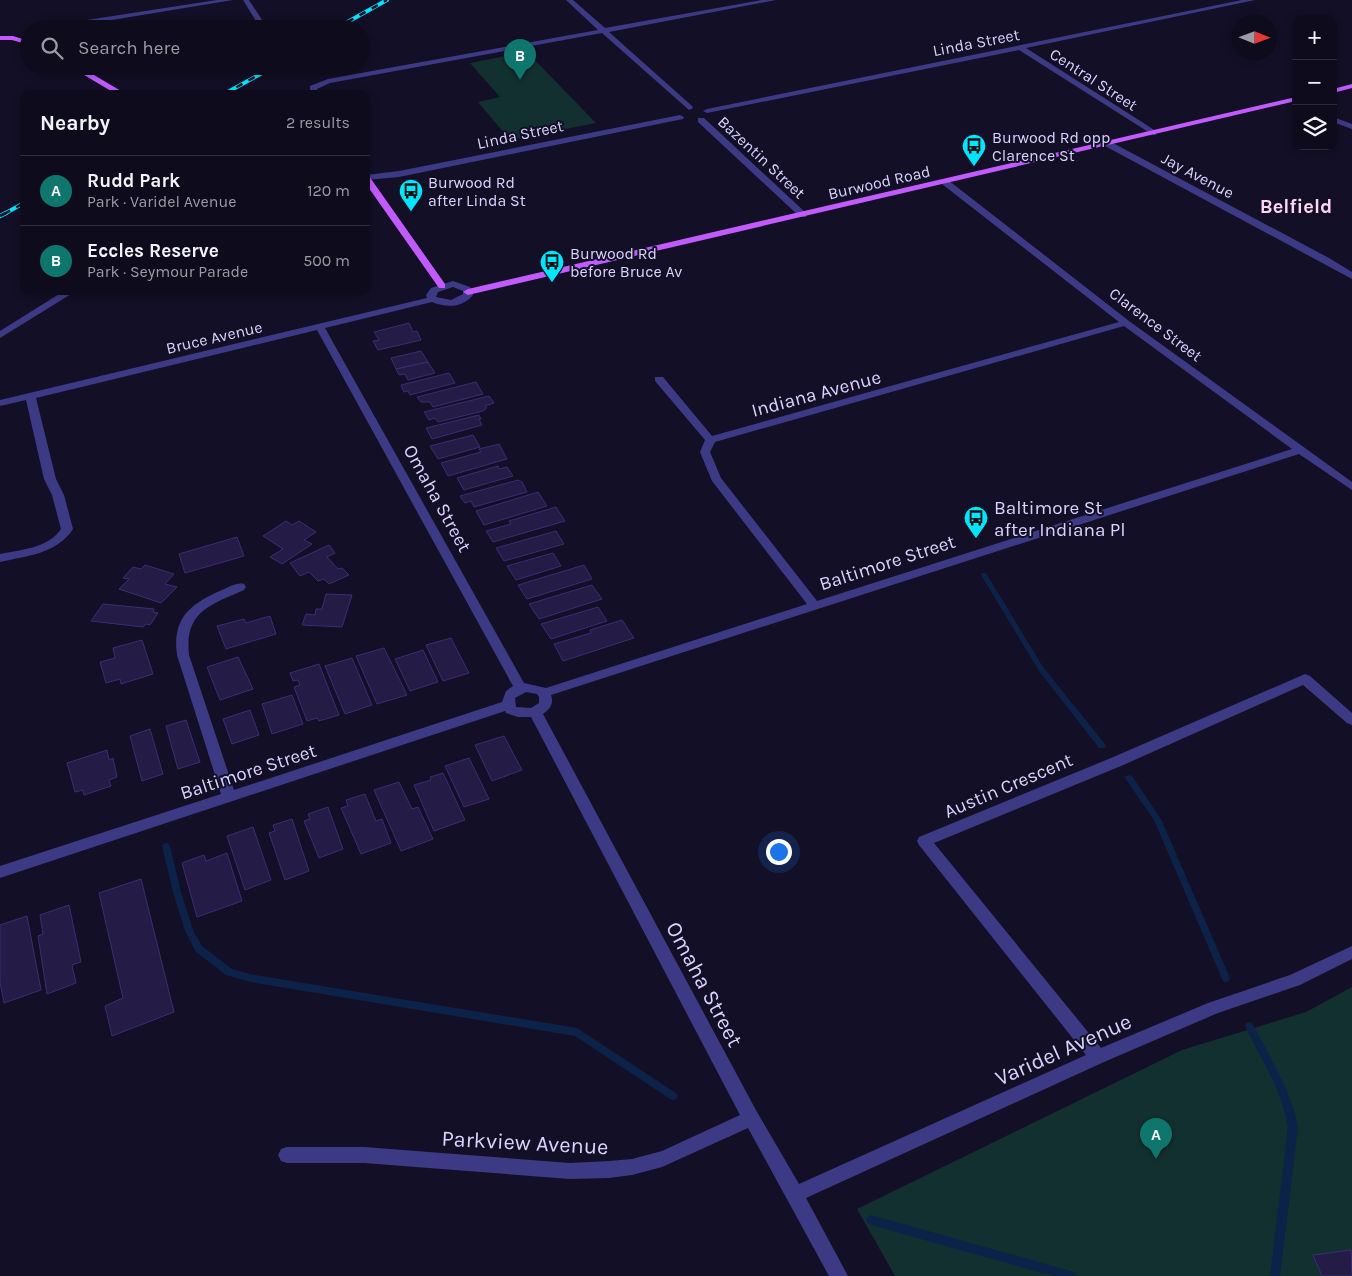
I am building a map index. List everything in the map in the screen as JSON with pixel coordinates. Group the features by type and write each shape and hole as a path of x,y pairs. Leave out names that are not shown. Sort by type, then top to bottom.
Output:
{"main road":[{"path":"0,38 20,40"},
{"path":"89,75 115,90"},
{"path":"1337,90 1352,86"},
{"name":"Burwood Road","path":"468,292 1292,101"},
{"path":"370,184 442,286"}],"street":[{"path":"93,20 189,3 230,0"},
{"path":"246,0 259,20"},
{"path":"569,0 689,108"},
{"path":"370,73 773,0"},
{"name":"Linda Street","path":"707,111 1252,0"},
{"name":"Central Street","path":"1022,48 1152,133"},
{"path":"313,90 317,85 328,81 361,75"},
{"path":"689,108 699,108 707,111 709,115 690,120 680,111 689,108"},
{"name":"Linda Street","path":"370,178 399,174 690,120"},
{"name":"Bazentin Street","path":"690,120 804,215"},
{"path":"1337,121 1352,127"},
{"name":"Jay Avenue","path":"1108,144 1326,260 1352,276"},
{"name":"Clarence Street","path":"945,182 1126,323 1352,488"},
{"path":"442,286 463,286 468,292 466,298 456,303 446,304 434,299 431,295 432,292 442,286"},
{"path":"0,334 64,295"},
{"name":"Bruce Avenue","path":"0,402 320,328 434,299"},
{"name":"Indiana Avenue","path":"710,440 1126,323"},
{"name":"Omaha Street","path":"320,328 520,688"},
{"path":"659,379 710,440 705,452 716,479 815,606"},
{"path":"0,558 51,545 62,538 67,530 58,495 50,479 30,396"},
{"name":"Baltimore Street","path":"544,693 1299,450"},
{"path":"228,798 182,655 180,635 184,624 201,607 240,586"},
{"name":"Austin Crescent","path":"1098,1057 924,842 1116,762 1305,679 1352,720"},
{"path":"531,687 544,693 545,702 540,710 522,714 511,710 508,705 508,697 520,688 531,687"},
{"name":"Baltimore Street","path":"0,872 508,705"},
{"name":"Omaha Street","path":"535,712 751,1118 839,1276"},
{"name":"Varidel Avenue","path":"795,1194 1098,1057 1214,1008 1295,980 1352,952"},
{"name":"Parkview Avenue","path":"287,1155 364,1155 599,1171 634,1166 663,1157 751,1118"}],"green space":[{"path":"527,52 596,123 510,140 478,102 500,97 470,63"},
{"path":"1352,987 1352,1276 895,1276 857,1209 1182,1050 1306,1012"}],"building":[{"path":"409,323 413,332 417,331 421,340 378,350 373,341 379,340 374,332"},
{"path":"421,351 428,362 396,369 391,358"},
{"path":"428,362 435,373 408,380 405,374 399,375 396,369"},
{"path":"449,373 455,383 410,395 408,391 404,392 401,385"},
{"path":"476,382 483,394 433,407 430,402 421,402 417,397"},
{"path":"489,396 494,403 485,406 487,408 483,411 438,422 435,418 429,420 424,412"},
{"path":"479,415 482,425 432,439 426,428"},
{"path":"473,435 480,447 438,459 430,446"},
{"path":"499,444 507,459 448,476 441,463 481,452 479,449"},
{"path":"498,466 499,469 507,467 513,476 464,490 457,478"},
{"path":"518,480 522,482 527,492 474,507 471,501 465,503 460,496"},
{"path":"538,492 547,506 484,525 476,511"},
{"path":"556,507 565,521 493,542 486,531 511,524 509,521"},
{"path":"286,521 292,525 299,521 316,532 304,540 312,544 282,564 270,557 283,549 263,536"},
{"path":"556,531 564,544 504,561 496,548"},
{"path":"237,537 244,556 185,573 179,554"},
{"path":"329,545 335,553 327,557 338,569 342,568 349,575 329,584 324,579 318,581 309,572 300,576 290,563"},
{"path":"553,553 561,566 516,580 507,566"},
{"path":"145,565 174,574 165,584 177,587 161,603 119,589 129,579 123,578 133,567 141,569"},
{"path":"584,565 592,579 527,599 518,585"},
{"path":"592,585 602,599 539,619 529,604"},
{"path":"326,594 352,595 342,627 302,625 306,614 315,615 316,609 322,609"},
{"path":"103,604 154,609 153,612 158,613 150,625 146,624 143,627 91,621"},
{"path":"598,607 607,621 551,639 541,624"},
{"path":"270,616 276,634 226,649 217,626 244,619 246,623"},
{"path":"622,620 634,638 563,661 554,644 591,633 590,630"},
{"path":"451,638 469,673 443,681 426,645"},
{"path":"142,640 153,674 121,684 120,679 106,683 100,662 115,658 113,648"},
{"path":"384,648 407,695 377,704 356,656"},
{"path":"423,650 438,682 410,691 395,659"},
{"path":"238,657 253,689 220,700 207,667"},
{"path":"352,658 372,705 345,714 325,666"},
{"path":"319,664 339,715 319,721 317,718 307,721 294,687 300,685 298,680 293,681 290,673"},
{"path":"292,695 303,724 272,734 262,704"},
{"path":"250,710 259,735 232,744 223,719"},
{"path":"186,720 200,762 178,769 166,726"},
{"path":"150,729 163,774 142,781 130,736"},
{"path":"504,736 522,770 492,781 475,745"},
{"path":"107,750 109,760 113,758 117,777 109,780 111,786 84,795 83,790 75,792 67,763"},
{"path":"469,758 489,799 464,807 445,766"},
{"path":"443,773 465,820 434,831 414,785 431,780 430,777"},
{"path":"399,782 412,809 418,807 433,839 401,851 374,790"},
{"path":"365,794 376,821 382,819 391,843 361,854 341,808 348,806 346,800"},
{"path":"328,807 343,849 319,858 304,821 310,819 308,814"},
{"path":"292,819 309,871 285,880 269,833 275,831 273,825"},
{"path":"253,827 271,880 245,890 227,836"},
{"path":"227,853 242,901 197,917 182,863 204,855 206,861"},
{"path":"141,879 174,1012 112,1036 105,1006 123,998 99,893"},
{"path":"69,905 81,962 72,965 76,983 47,994 38,936 43,934 40,915"},
{"path":"27,916 41,990 4,1003 0,982 0,925"},
{"path":"1351,1250 1352,1276 1322,1276 1313,1255"}],"waterway":[{"path":"984,575 1041,669 1102,746"},
{"path":"1129,778 1157,819 1226,978"},
{"path":"166,846 189,931 199,949 229,972 250,978 577,1032 673,1096"},
{"path":"1249,1026 1281,1088 1293,1127 1275,1276"},
{"path":"871,1220 1071,1276"}],"railway":[{"path":"351,20 387,0"},
{"path":"231,90 259,75"},
{"path":"4,214 20,205"},
{"path":"0,216 4,214"}],"place":[{"name":"Eccles Reserve","path":"520,80"},
{"name":"Burwood Rd opp Clarence St","path":"974,167"},
{"name":"Burwood Rd after Linda St","path":"411,212"},
{"name":"Burwood Rd before Bruce Av","path":"552,283"},
{"name":"Baltimore St after Indiana Pl","path":"976,539"},
{"name":"Rudd Park","path":"1156,1159"}],"district":[{"name":"Belfield","path":"1296,206"}]}
